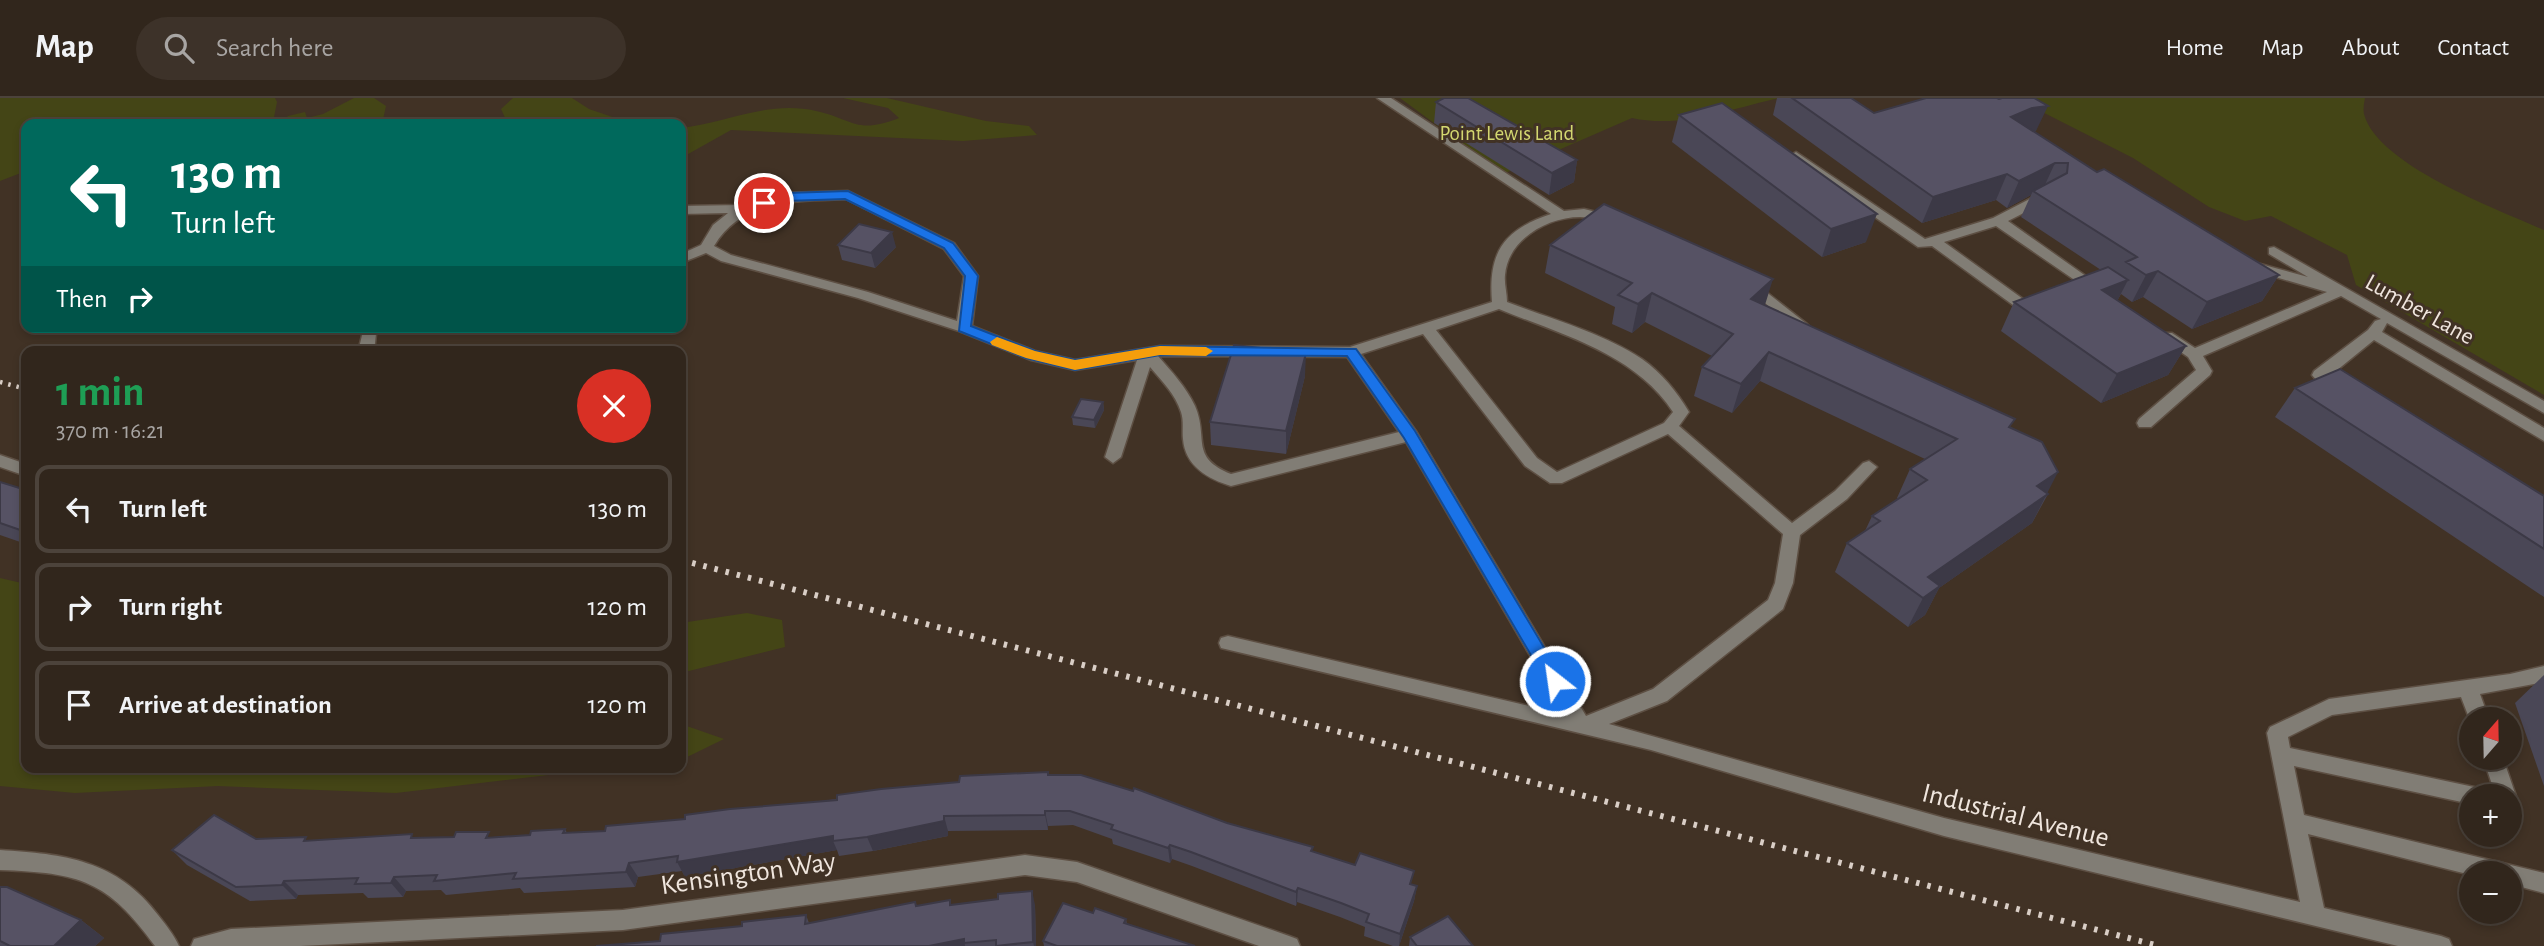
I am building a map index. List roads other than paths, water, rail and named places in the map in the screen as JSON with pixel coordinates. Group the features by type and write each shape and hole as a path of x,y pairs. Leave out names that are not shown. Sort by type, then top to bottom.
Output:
{"street":[{"path":"1384,98 1563,216"},
{"path":"1786,149 1923,244 1998,221 2049,194"},
{"path":"686,210 743,209 786,197 848,195 883,210 948,246 971,276 964,328"},
{"path":"686,258 706,248 718,228 743,209"},
{"path":"1500,304 1498,271 1511,240 1547,219 1581,213 1622,222"},
{"path":"1998,221 2085,287 2114,300"},
{"path":"1934,241 2029,310 2054,300"},
{"path":"706,248 726,258 863,295 964,328 1031,355 1075,365 1147,353 1351,352 1500,304 1602,345 1637,363 1678,403 1681,412 1670,427 1556,480 1531,462 1427,328"},
{"name":"Lumber Lane","path":"2274,251 2544,408"},
{"path":"2244,263 2340,291"},
{"path":"1742,279 1794,323 1818,336"},
{"path":"2194,354 2340,291"},
{"path":"2353,397 2320,375 2373,333 2387,315"},
{"path":"2145,423 2204,371 2194,354 2160,331"},
{"path":"2373,333 2544,436"},
{"path":"1351,352 1410,435 1581,726 1660,695 1776,604 1784,583 1793,532 1841,495 1869,467"},
{"path":"1147,353 1178,391 1189,411 1191,442 1202,465 1215,476 1231,480 1410,435"},
{"path":"1113,457 1147,353"},
{"path":"1670,427 1793,532"},
{"path":"0,461 21,468"},
{"name":"Industrial Avenue","path":"1228,643 1651,742 1944,827 2441,946"},
{"path":"2314,915 2277,733 2329,707 2468,688 2544,674"},
{"path":"2468,688 2475,707"},
{"path":"2281,755 2459,793"},
{"path":"2295,822 2459,862"},
{"path":"0,860 34,862 103,878 136,903 168,946"},
{"name":"Kensington Way","path":"202,946 231,939 604,922 1025,865 1077,872 1289,946"},
{"path":"2522,878 2544,883"}],"railway":[{"path":"0,382 21,388"},
{"path":"686,561 2159,946"}],"park label":[{"name":"Point Lewis Land","path":"1507,133"}]}
